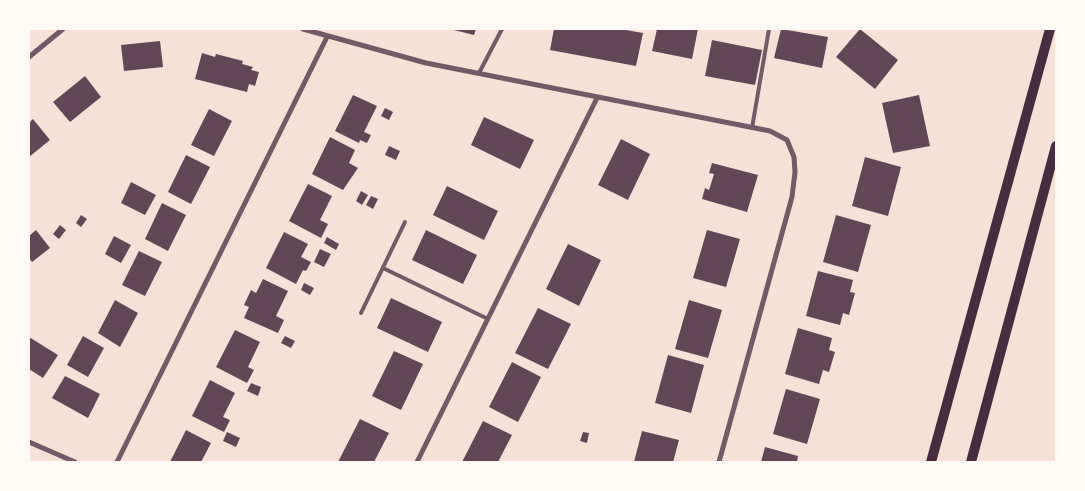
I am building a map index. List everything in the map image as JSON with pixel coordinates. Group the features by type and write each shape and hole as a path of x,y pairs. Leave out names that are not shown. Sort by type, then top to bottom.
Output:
{"main road":[{"path":"931,462 1050,29"},
{"path":"971,462 1056,146"}],"street":[{"path":"29,57 63,29"},
{"path":"303,29 426,62 597,98 770,131 787,140 792,147 795,172 792,197 719,462"},
{"path":"117,462 328,37"},
{"path":"417,462 597,98"},
{"path":"29,442 76,462"}],"lane":[{"path":"479,73 502,29"},
{"path":"752,128 769,29"},
{"path":"361,313 406,222"},
{"path":"383,268 488,319"}],"building":[{"path":"450,29 476,29 474,35"},
{"path":"554,29 620,29 643,33 636,66 550,50"},
{"path":"657,29 698,29 692,59 652,51"},
{"path":"781,29 828,37 822,68 774,58"},
{"path":"860,29 898,60 875,89 836,57"},
{"path":"712,40 762,50 755,85 705,76"},
{"path":"160,41 163,67 124,71 121,45"},
{"path":"202,53 215,57 216,54 243,61 242,64 253,67 251,70 259,72 255,86 249,84 247,92 195,79"},
{"path":"85,76 101,97 70,122 53,102"},
{"path":"353,95 377,106 364,132 371,135 367,143 360,140 359,143 335,131"},
{"path":"919,95 930,146 893,153 882,103"},
{"path":"385,108 393,112 389,120 381,116"},
{"path":"209,109 232,121 214,156 191,145"},
{"path":"484,117 534,140 520,169 471,145"},
{"path":"33,119 50,140 29,157 29,123"},
{"path":"330,137 355,150 349,163 358,168 343,190 312,174"},
{"path":"621,139 650,154 628,200 598,185"},
{"path":"389,146 400,151 396,160 385,155"},
{"path":"186,155 210,167 191,204 168,192"},
{"path":"865,157 901,167 888,216 852,206"},
{"path":"712,163 758,175 747,212 702,199 705,188 709,190 714,174 709,173"},
{"path":"131,182 156,195 145,215 121,203"},
{"path":"308,184 332,196 320,220 328,224 321,238 289,221"},
{"path":"447,186 498,211 484,240 433,215"},
{"path":"361,191 368,195 362,205 356,201"},
{"path":"371,196 378,199 373,209 366,205"},
{"path":"162,203 186,215 168,251 145,239"},
{"path":"81,215 87,219 81,227 76,223"},
{"path":"836,215 871,225 858,272 823,262"},
{"path":"60,225 66,230 59,239 53,234"},
{"path":"36,230 50,248 32,262 29,258 29,236"},
{"path":"426,230 477,255 463,284 412,260"},
{"path":"707,230 740,239 726,287 693,278"},
{"path":"284,232 308,244 301,257 311,262 306,271 303,270 296,284 266,268"},
{"path":"114,236 131,245 121,263 105,254"},
{"path":"327,237 339,244 336,250 324,243"},
{"path":"568,244 601,260 579,306 546,289"},
{"path":"320,249 331,254 324,267 314,262"},
{"path":"139,251 162,262 145,296 122,285"},
{"path":"818,271 853,280 850,292 855,293 849,315 843,313 840,325 806,316"},
{"path":"263,279 288,291 276,316 284,320 278,333 244,318 249,307 244,305 251,290 256,293"},
{"path":"304,283 314,288 310,295 301,290"},
{"path":"391,298 442,322 428,352 377,328"},
{"path":"115,300 138,313 120,347 98,333"},
{"path":"689,300 722,310 708,358 675,349"},
{"path":"538,308 571,324 548,369 515,353"},
{"path":"798,328 832,338 829,350 835,352 829,372 823,370 819,384 785,374"},
{"path":"235,330 260,342 248,367 254,370 247,383 216,367"},
{"path":"83,336 104,348 88,377 67,365"},
{"path":"285,336 295,341 291,348 281,343"},
{"path":"29,337 58,355 43,378 29,369"},
{"path":"394,351 423,364 401,410 372,396"},
{"path":"668,355 704,365 691,413 655,403"},
{"path":"512,362 541,377 518,422 489,407"},
{"path":"65,376 100,394 88,418 52,398"},
{"path":"210,380 235,393 223,417 230,420 224,432 192,416"},
{"path":"251,383 261,387 258,396 247,391"},
{"path":"786,389 820,399 807,444 773,434"},
{"path":"360,419 389,433 374,462 338,462"},
{"path":"483,421 512,435 498,462 462,462"},
{"path":"186,430 211,443 201,462 170,462"},
{"path":"642,431 679,440 673,462 634,462"},
{"path":"227,432 240,438 236,447 223,441"},
{"path":"583,432 589,433 587,443 580,441"},
{"path":"765,447 798,456 797,462 761,462"}]}
